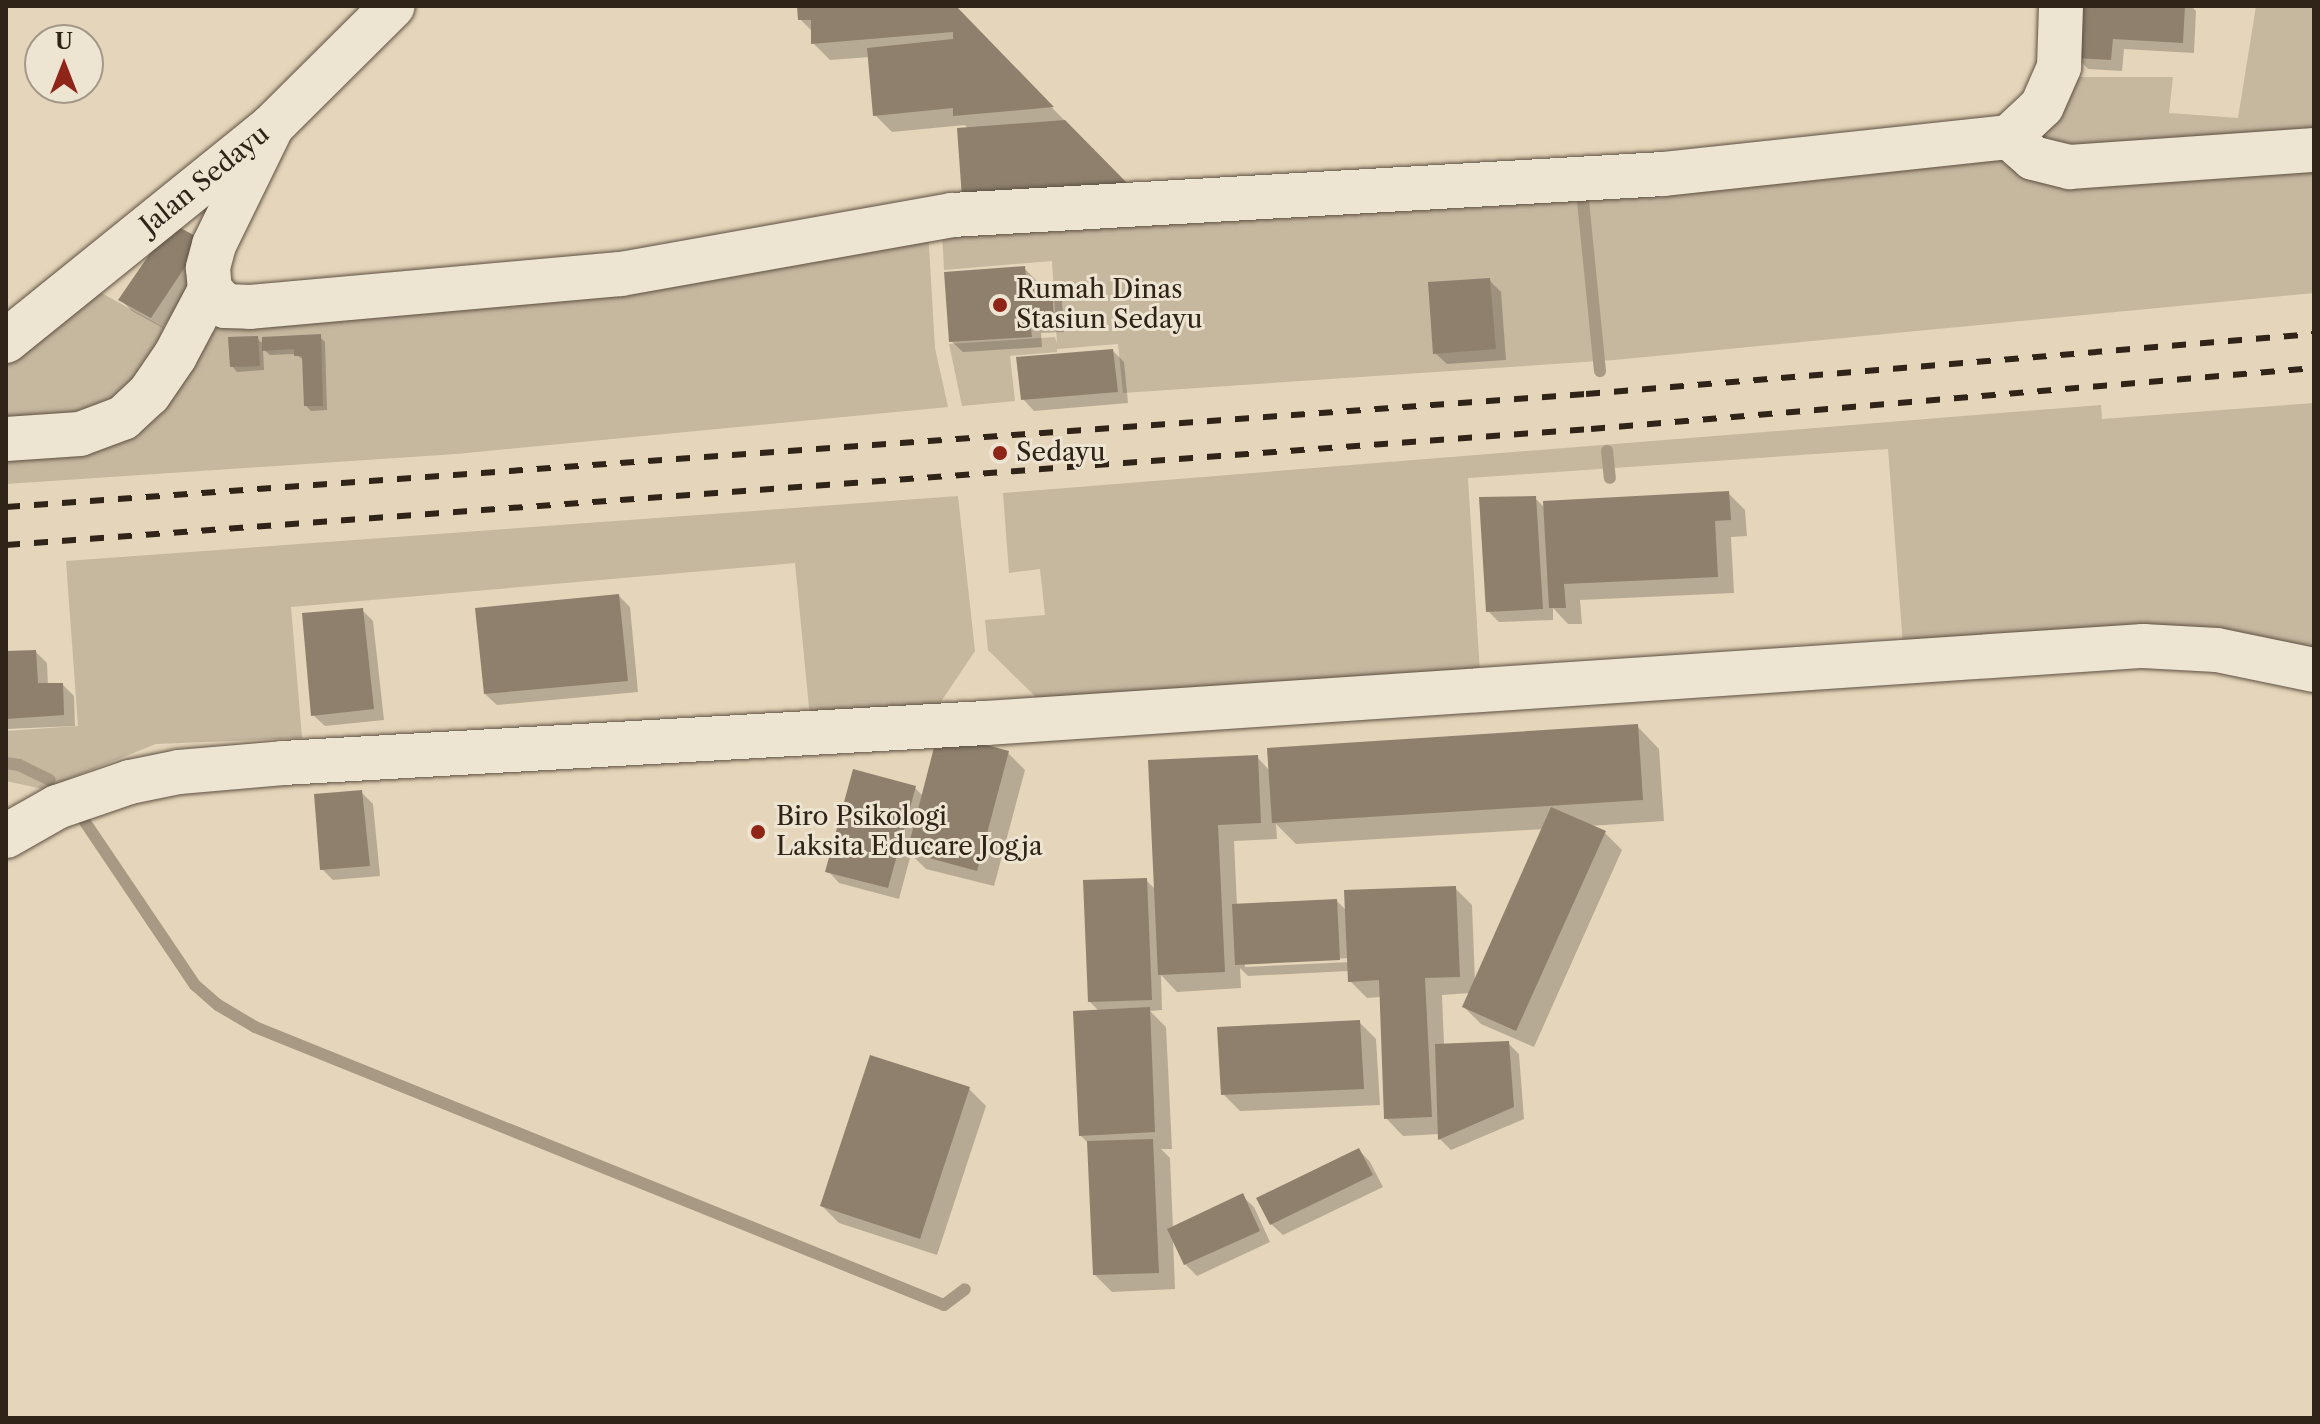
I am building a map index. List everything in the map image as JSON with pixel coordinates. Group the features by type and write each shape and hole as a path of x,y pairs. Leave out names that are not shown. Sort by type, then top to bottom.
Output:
{"street":[{"name":"Jalan Sedayu","path":"6,341 272,126 393,6"},
{"path":"210,290 225,306 250,307 621,274 952,215 1152,200 1663,174 2009,137 2042,106 2059,67 2061,6"},
{"path":"6,439 80,434 123,418 149,394 210,290 208,268 214,245 272,126"},
{"path":"2009,137 2033,158 2070,167 2314,150"},
{"path":"6,836 57,807 130,782 179,772 283,763 986,723 2143,646 2217,650 2314,670"},
{"path":"6,799 57,807"}],"shaded area":[{"path":"2256,6 2314,6 2314,293 1614,360 1123,393 1118,344 1057,349 1057,352 1010,356 1015,401 962,406 949,344 1055,337 1057,343 1052,261 944,270 942,228 1934,162 2075,77 2173,77 2169,113 2238,118"},
{"path":"928,230 935,348 948,407 456,454 6,484 6,455 88,449 228,318"},
{"path":"98,291 170,331 140,376 113,402 71,417 6,424 6,364"},
{"path":"2314,403 2314,652 1903,645 1888,449 1468,478 1480,673 1043,704 988,650 985,620 1045,615 1040,569 1009,573 1003,493 2101,405 2102,419"},
{"path":"958,496 975,651 934,712 810,718 795,563 291,607 302,738 156,744 43,789 6,781 6,731 78,726 66,561"}],"building":[{"path":"797,6 956,6 1054,107 953,116 953,108 873,116 867,48 953,39 953,32 811,44 811,20 798,20"},
{"path":"2077,6 2185,6 2183,43 2113,39 2111,60 2075,58"},
{"path":"1065,120 1130,186 962,198 957,128"},
{"path":"171,223 203,240 151,318 118,300"},
{"name":"Rumah Dinas Stasiun Sedayu","path":"1025,266 1027,290 1052,287 1054,321 1030,322 1032,337 949,342 944,272"},
{"path":"1490,278 1496,349 1433,354 1428,282"},
{"path":"321,334 323,406 304,406 302,356 294,356 294,349 262,351 262,337"},
{"path":"258,336 260,366 230,367 228,337"},
{"name":"Rumah Dinas Stasiun Sedayu","path":"1113,349 1118,392 1021,400 1016,357"},
{"path":"1729,491 1731,520 1715,521 1718,577 1564,584 1566,608 1549,608 1543,501"},
{"path":"1536,496 1543,609 1486,612 1479,497"},
{"path":"619,594 628,681 484,694 475,608"},
{"path":"363,608 374,709 311,716 302,613"},
{"path":"36,650 38,683 63,683 64,715 6,719 6,651"},
{"path":"1638,724 1643,800 1272,823 1267,748"},
{"path":"938,732 1009,751 977,871 907,852"},
{"path":"1258,755 1261,823 1218,825 1225,972 1158,975 1148,760"},
{"path":"853,769 916,786 888,888 825,872"},
{"path":"362,790 370,866 320,870 314,794"},
{"path":"1551,807 1606,831 1516,1031 1462,1007"},
{"path":"1147,878 1152,1000 1088,1002 1083,880"},
{"path":"1456,886 1460,977 1425,978 1432,1117 1384,1119 1379,980 1348,982 1344,890"},
{"path":"1337,899 1340,960 1235,965 1232,904"},
{"path":"1150,1007 1155,1132 1079,1136 1073,1011"},
{"path":"1360,1020 1364,1089 1221,1095 1217,1027"},
{"path":"1509,1041 1514,1107 1438,1140 1435,1044"},
{"path":"870,1055 970,1087 920,1239 820,1206"},
{"path":"1153,1139 1159,1273 1093,1275 1087,1141"},
{"path":"1359,1148 1373,1175 1270,1225 1256,1198"},
{"path":"1243,1193 1260,1231 1184,1265 1167,1229"}],"waterway":[{"path":"1583,201 1600,371"},
{"path":"1607,451 1610,478"},
{"path":"6,763 19,765 50,780"},
{"path":"83,819 195,985 218,1005 255,1027 944,1305 965,1289"}],"railway":[{"path":"6,507 1586,394 2314,334"},
{"path":"6,545 1591,429 2314,368"}],"place":[{"name":"Rumah Dinas Stasiun Sedayu","path":"1000,305"},
{"name":"Sedayu","path":"1000,453"},
{"name":"Biro Psikologi Laksita Educare Jogja","path":"758,832"}]}
